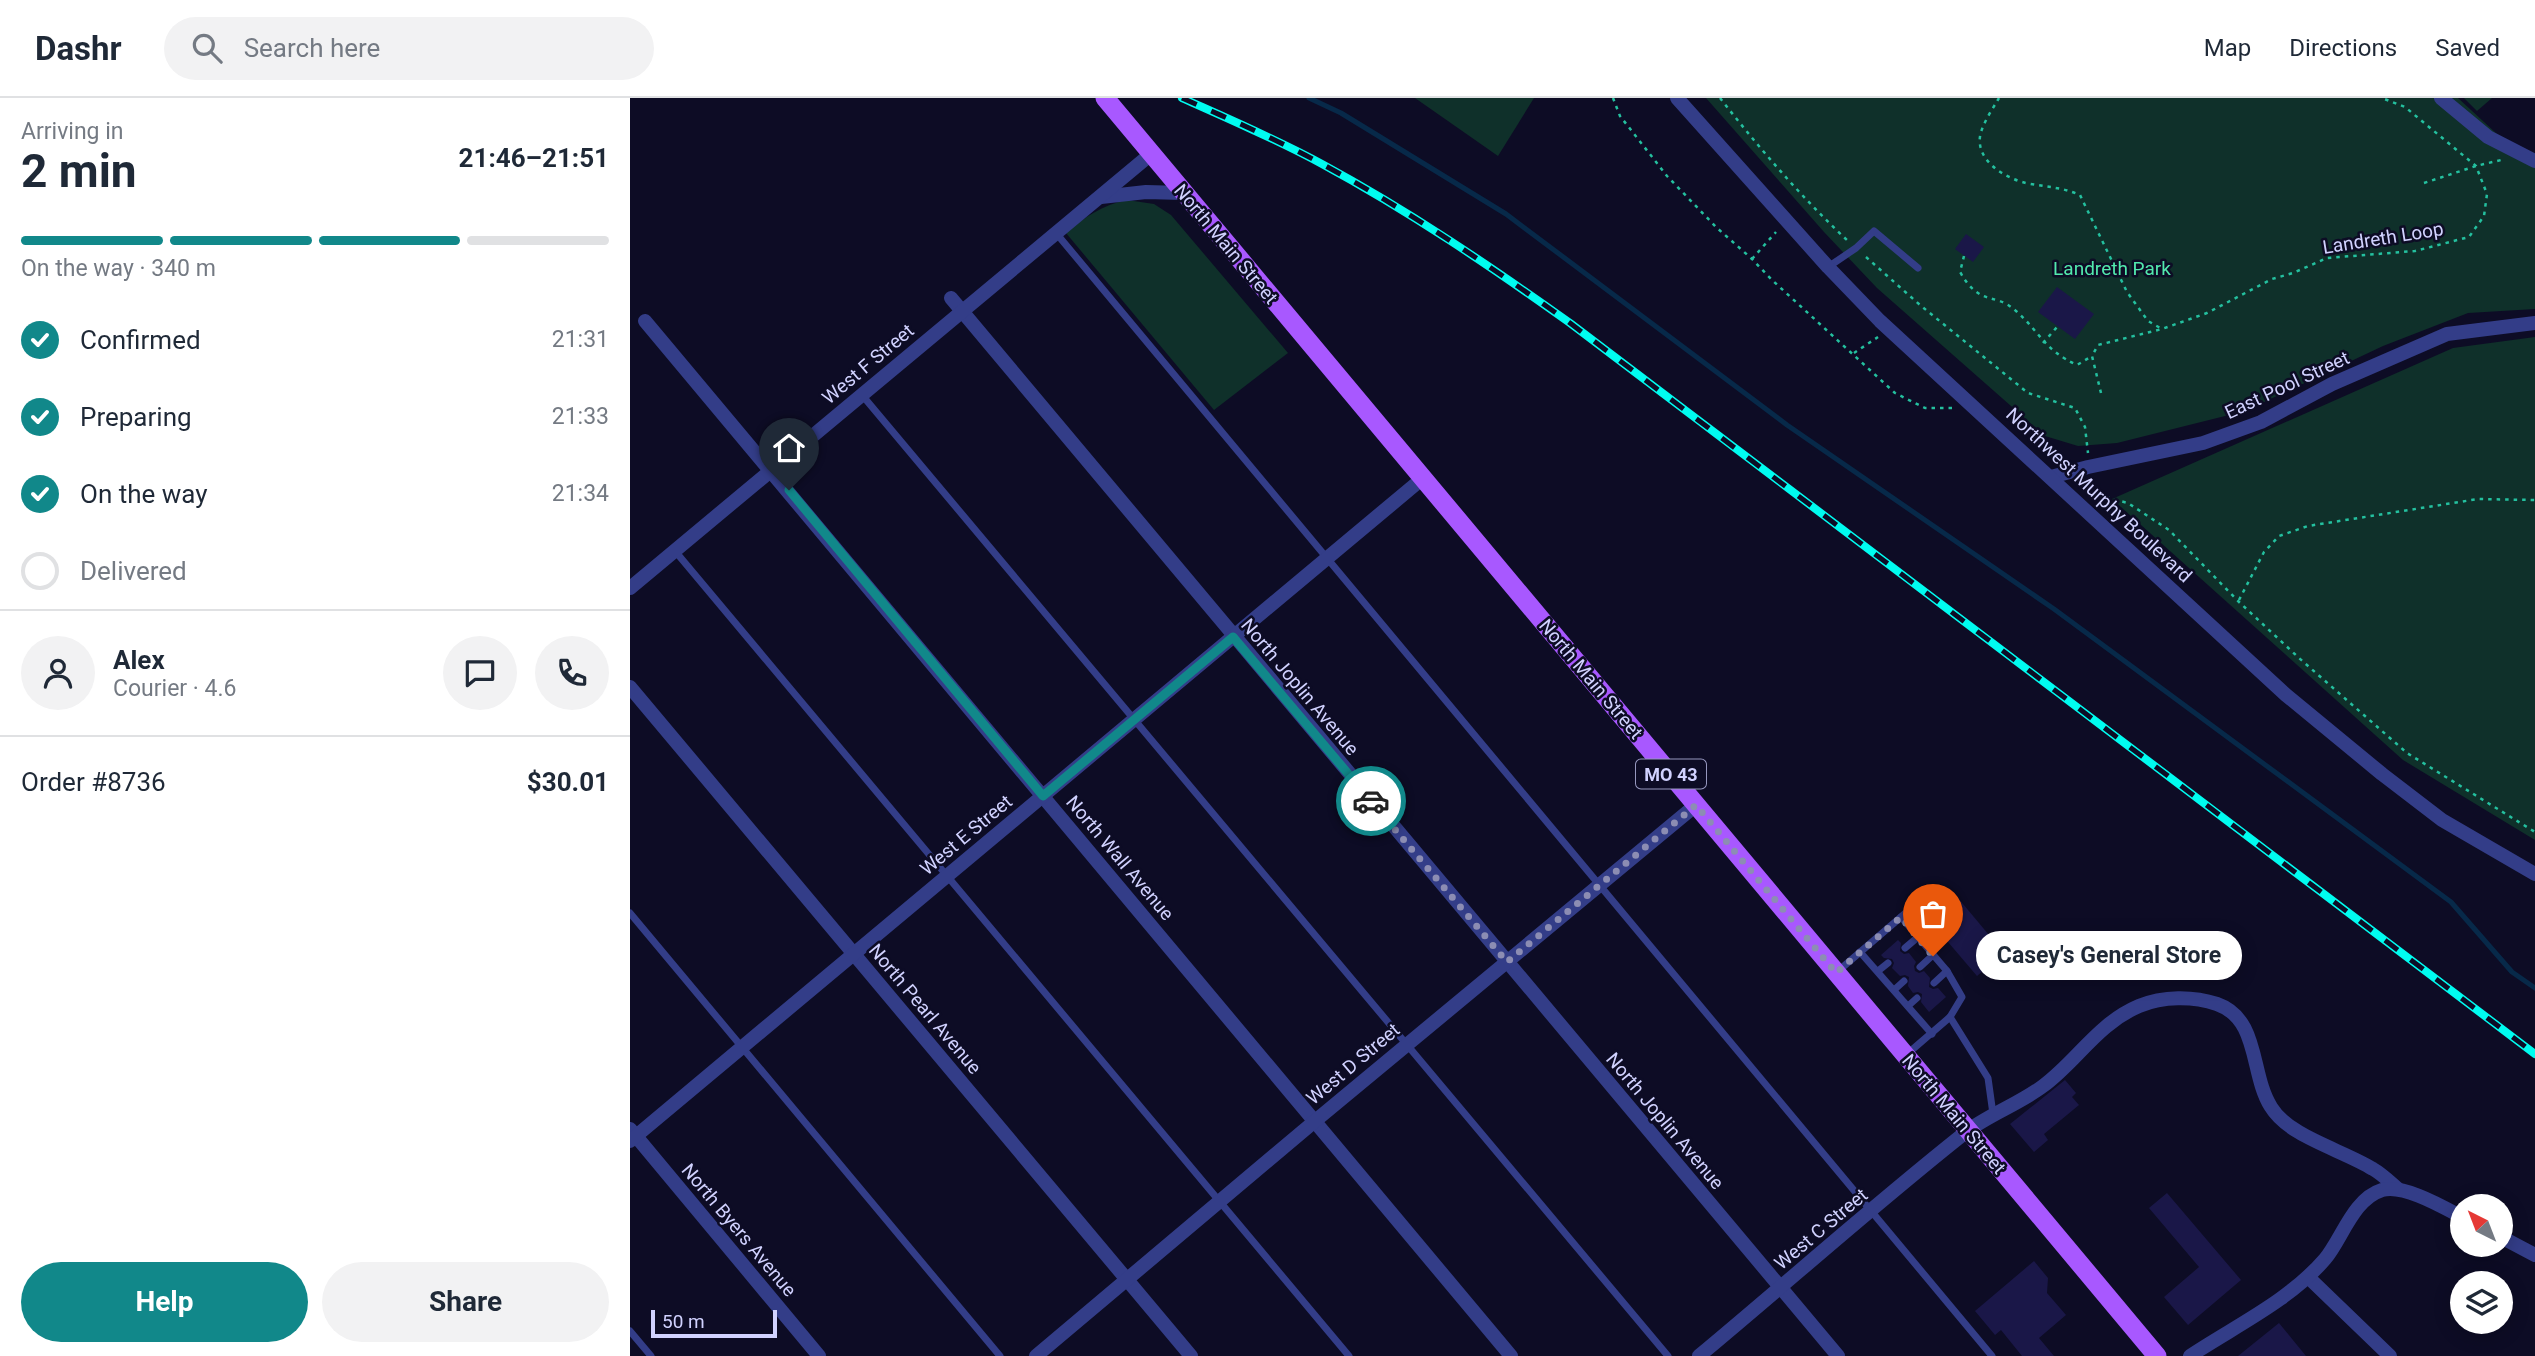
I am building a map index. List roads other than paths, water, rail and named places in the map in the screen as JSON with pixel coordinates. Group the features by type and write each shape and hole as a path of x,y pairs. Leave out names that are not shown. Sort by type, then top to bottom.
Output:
{"main road":[{"name":"North Main Street","path":"1105,98 2157,1356"}],"street":[{"name":"Northwest Murphy Boulevard","path":"1677,98 1828,267 1890,329 2286,695 2442,820 2535,874"},
{"path":"2441,98 2488,137 2530,158"},
{"name":"West F Street","path":"630,588 1151,154"},
{"path":"1099,197 1126,193 1183,193"},
{"name":"North Joplin Avenue","path":"951,298 1838,1356"},
{"name":"North Wall Avenue","path":"645,321 1511,1356"},
{"name":"East Pool Street","path":"2051,477 2203,443 2249,426 2332,384 2447,334 2535,323"},
{"name":"West E Street","path":"632,1136 853,955 1423,478"},
{"name":"North Pearl Avenue","path":"630,687 1191,1356"},
{"name":"West D Street","path":"1036,1356 1696,805"},
{"name":"West C Street","path":"1699,1356 1968,1131 2060,1073 2097,1032 2111,1021 2140,1006 2159,1000 2177,998 2219,1005 2240,1020 2252,1042 2258,1081 2277,1116 2294,1128 2374,1169 2398,1189"},
{"name":"North Byers Avenue","path":"632,1136 818,1356"},
{"path":"2190,1356 2285,1295 2308,1277 2327,1257 2345,1225 2365,1203 2381,1191 2398,1189 2450,1211"},
{"path":"2513,1243 2535,1255"},
{"path":"2308,1277 2390,1356"}],"lane":[{"path":"1828,267 1856,248 1874,231 1918,268"},
{"path":"1056,233 1992,1356"},
{"path":"862,395 1668,1356"},
{"path":"675,551 1349,1356"},
{"path":"1836,973 1926,895"},
{"path":"630,913 1000,1356"},
{"path":"1901,917 1947,971 1962,997 1950,1017 1906,1056"},
{"path":"1905,948 1918,937"},
{"path":"1860,952 1932,1034"},
{"path":"1920,967 1933,956"},
{"path":"1878,971 1888,963"},
{"path":"1934,983 1947,971"},
{"path":"1894,990 1904,981"},
{"path":"1908,1006 1917,998"},
{"path":"1950,1017 1989,1078 1993,1115"},
{"path":"630,1331 651,1356"}],"waterway":[{"path":"1309,98 1341,113 1506,214 1787,425 2054,609 2451,902 2512,972 2535,988"}],"railway":[{"path":"1182,98 1287,146 1354,182 1449,240 1570,323 2535,1054"}],"place":[{"name":"Casey's General Store","path":"1933,956"}],"park label":[{"name":"Landreth Park","path":"2112,268"}]}
